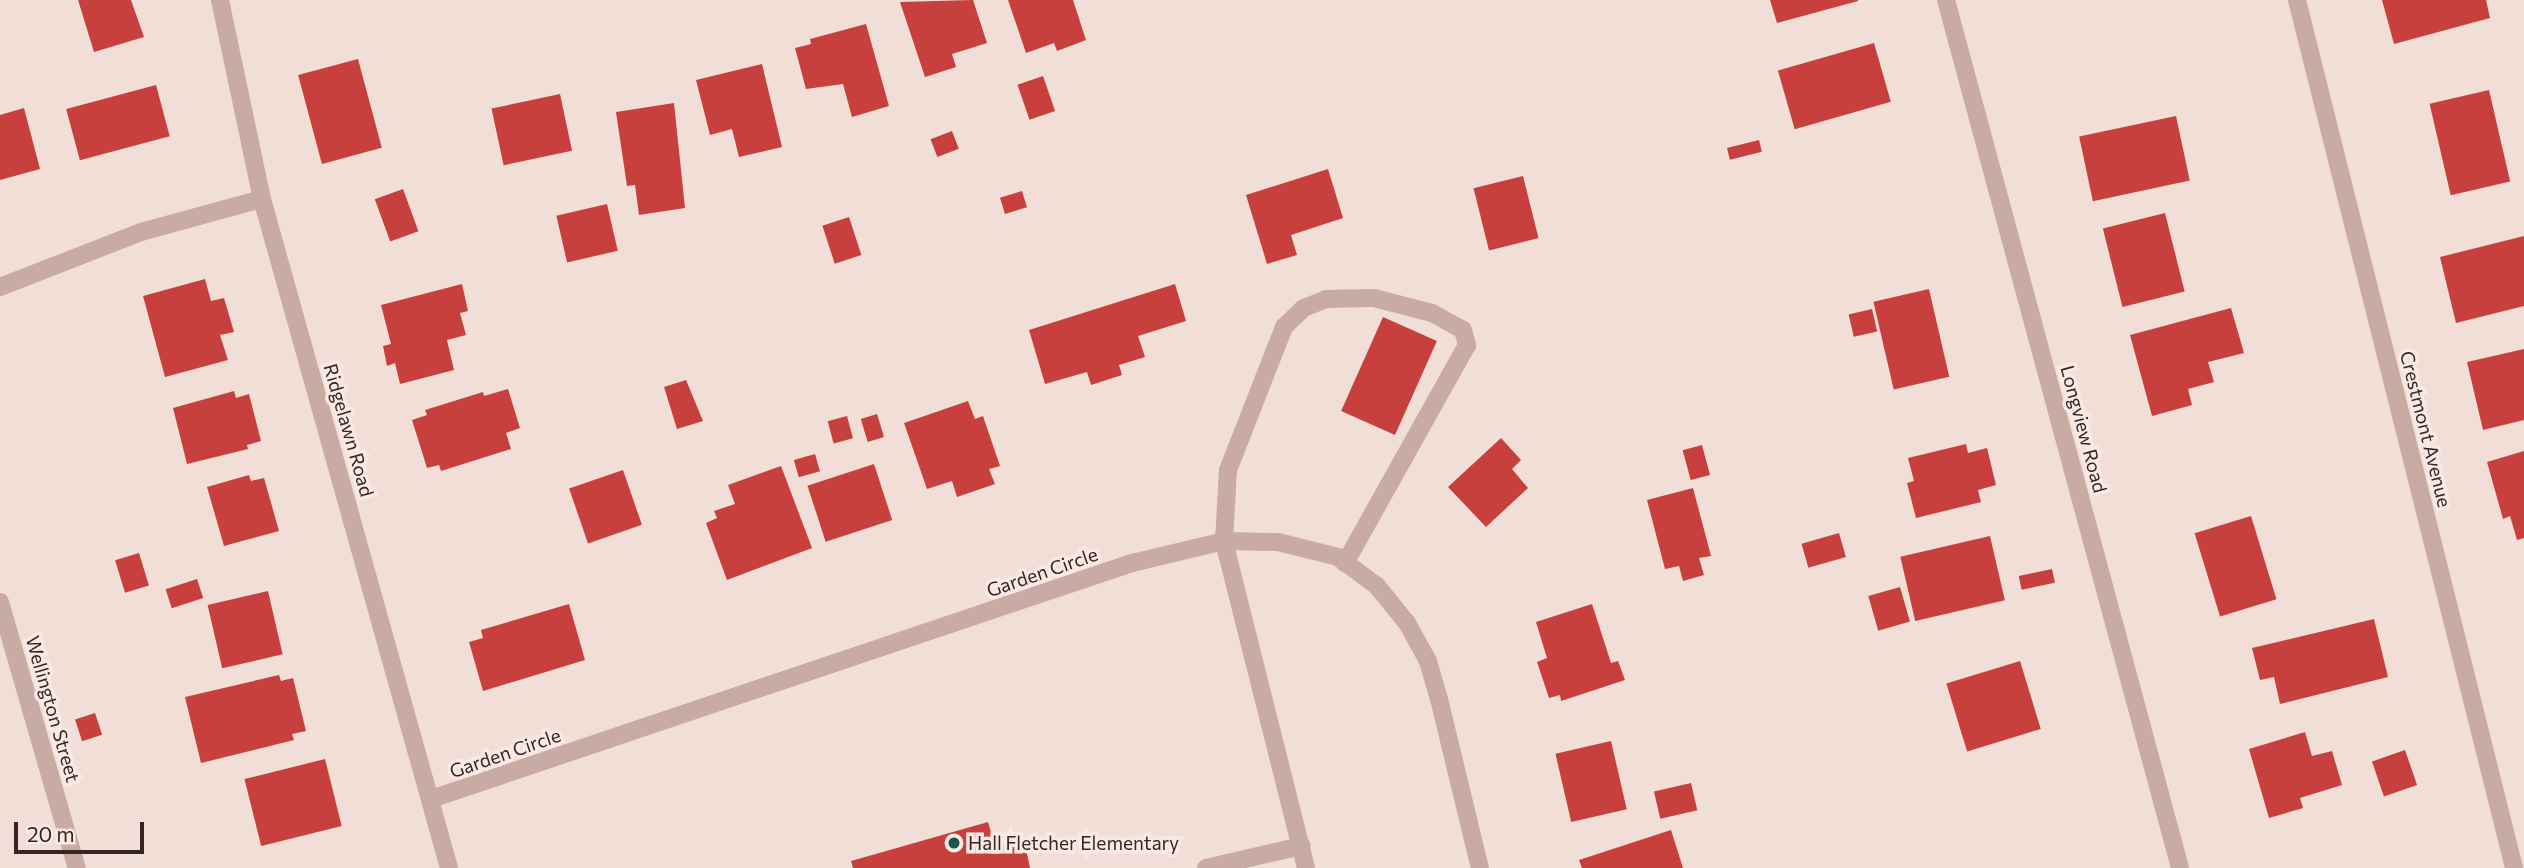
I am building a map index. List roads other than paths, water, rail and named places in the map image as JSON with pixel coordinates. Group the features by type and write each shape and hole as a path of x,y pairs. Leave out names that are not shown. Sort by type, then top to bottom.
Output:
{"street":[{"name":"Ridgelawn Road","path":"220,0 262,199 449,868"},
{"name":"Longview Road","path":"1946,0 2180,868"},
{"name":"Crestmont Avenue","path":"2297,0 2514,868"},
{"path":"0,287 141,232 262,199"},
{"path":"1306,868 1224,541 1228,470 1284,327 1304,308 1326,299 1374,298 1432,313 1463,330 1467,345 1345,563"},
{"name":"Garden Circle","path":"431,799 1132,563 1224,541 1278,542 1345,563 1377,586 1407,622 1428,661 1480,868"},
{"name":"Wellington Street","path":"0,602 77,868"},
{"path":"1206,868 1301,846"}],"place":[{"name":"Hall Fletcher Elementary","path":"954,843"}]}
